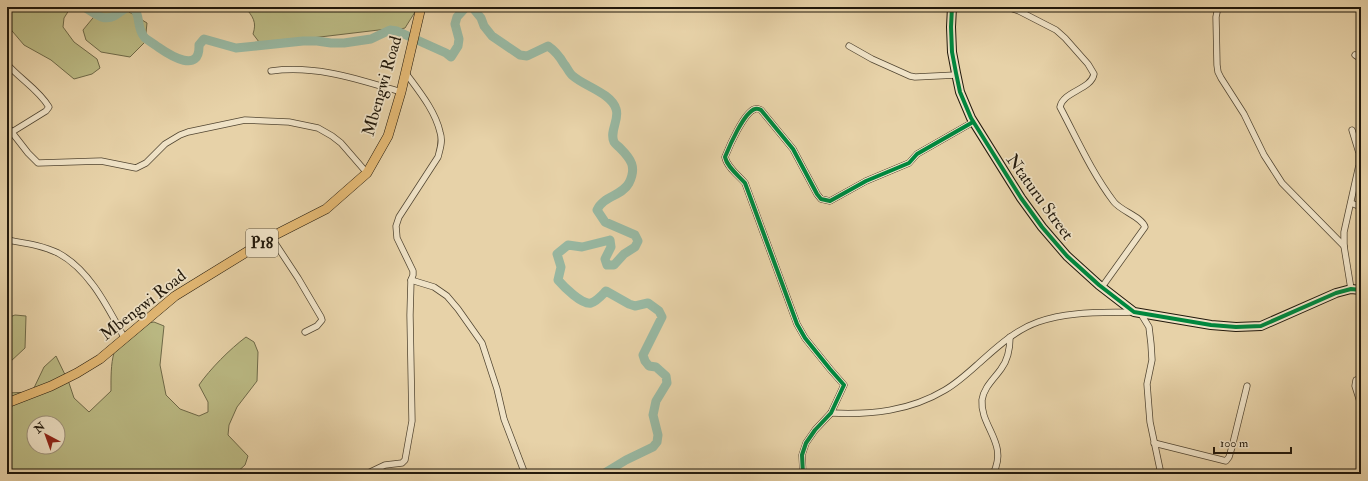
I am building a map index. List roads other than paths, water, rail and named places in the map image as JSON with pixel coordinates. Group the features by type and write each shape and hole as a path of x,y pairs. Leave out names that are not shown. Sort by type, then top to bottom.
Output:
{"main road":[{"name":"Mbengwi Road","path":"7,403 51,386 100,359 176,296 271,237 326,209 367,173 388,136 401,92 421,7"}],"street":[{"name":"Ntaturu Street","path":"952,7 952,52 956,75 966,109 973,122 1021,198 1042,228 1067,256 1102,287 1137,313 1211,325 1236,327 1260,326 1336,293 1351,289 1361,290"},
{"path":"1007,7 1056,30 1088,64 1094,74 1091,80 1062,101 1060,107 1093,170 1114,201 1122,209 1143,223 1145,227 1102,287"},
{"path":"1218,7 1216,17 1217,65 1221,78 1244,114 1264,155 1282,183 1344,246"},
{"path":"849,46 872,60 910,76 956,75"},
{"path":"1355,55 1361,59"},
{"path":"7,64 40,95 49,107 46,111 12,132"},
{"path":"271,71 305,69 333,72 401,92"},
{"path":"366,474 385,465 402,463 404,460 412,421 410,315 411,280 413,271 397,238 396,226 399,217 438,157 441,146 441,133 431,110 405,72"},
{"path":"803,474 802,455 806,443 815,430 831,413 844,385 805,338 797,324 745,183 726,160 725,157 733,139 740,126 753,110 761,110 793,149 817,194 821,199 830,201 866,181 909,163 917,154 973,122"},
{"path":"7,126 28,153 38,163 101,162 136,168 146,163 171,139 188,132 246,120 289,122 318,128 332,136 341,143 367,173"},
{"path":"1351,289 1344,246 1344,232 1359,165 1359,153 1352,130"},
{"path":"1351,203 1361,207"},
{"path":"271,237 322,317 320,323 305,332"},
{"path":"7,240 36,245 57,252 69,261 85,275 98,293 125,339"},
{"path":"411,280 434,287 447,296 480,339 497,389 504,419 525,474"},
{"path":"831,413 874,413 906,407 924,401 946,390 1010,337 1037,323 1083,313 1137,313 1148,327 1151,344 1152,360 1147,384 1150,422 1161,474"},
{"path":"993,474 998,459 998,451 985,416 982,402 986,388 1002,368 1008,356 1010,337"},
{"path":"1361,379 1356,380 1355,386 1361,405"},
{"path":"1154,443 1226,461 1232,448 1247,386"}],"waterway":[{"path":"84,7 98,16 106,18 110,18 124,9 131,7 136,12 142,35 145,38 170,55 190,61 195,59 198,54 199,45 204,39 236,48 303,41 344,43 371,39 390,30 397,31 446,53 451,57 458,46 459,39 455,24 457,17 466,7 472,7 492,36 520,55 527,56 548,46 559,56 573,76 609,98 617,113 613,134 614,142 630,160 633,172 626,187 600,205 597,210 605,222 635,235 638,241 635,247 624,254 614,265 607,265 605,259 611,247 610,240 582,247 568,245 557,254 561,267 558,280 573,295 587,303 595,301 606,291 629,304 635,306 648,303 659,311 662,317 643,355 649,366 656,367 666,376 667,383 656,401 653,415 658,435 657,442 653,447 626,460 603,474"}]}
